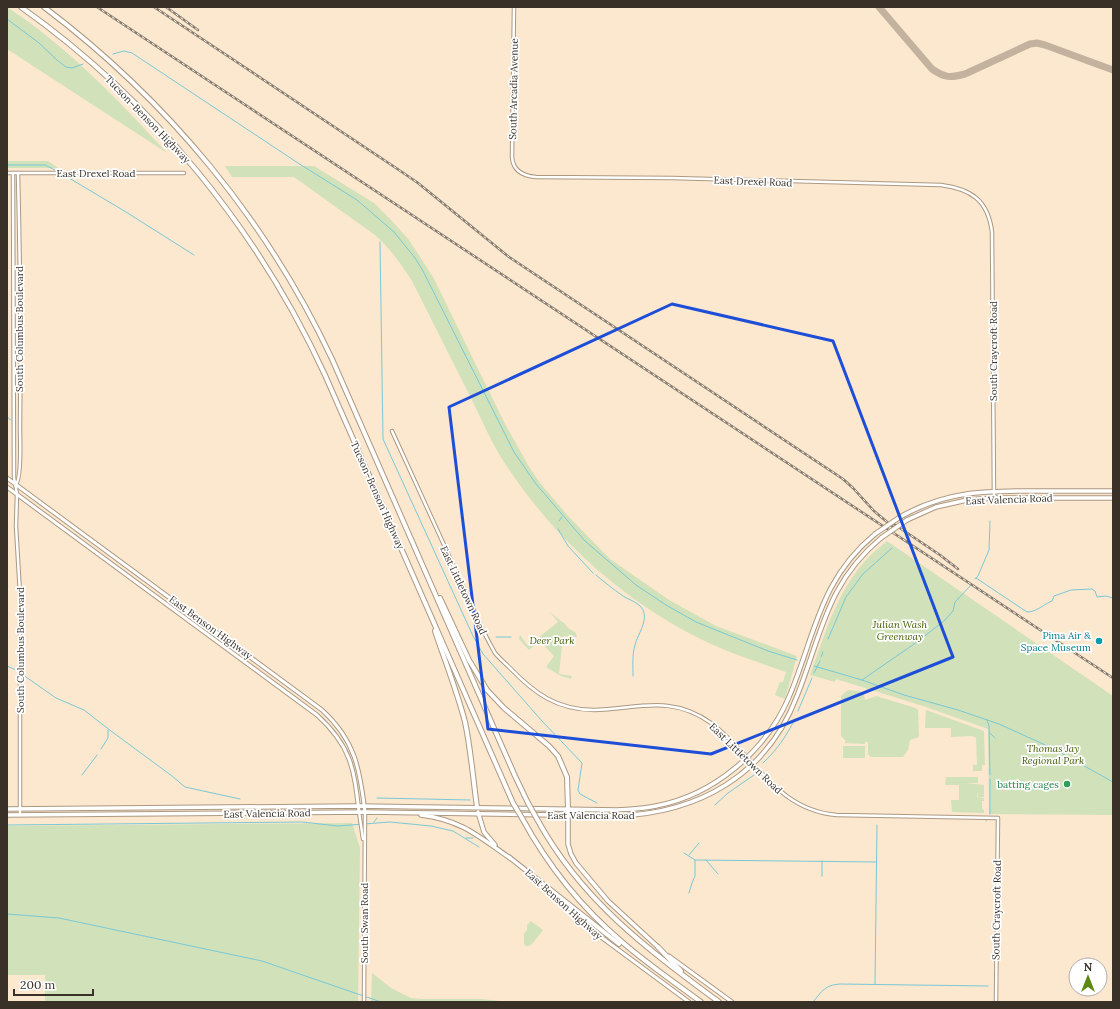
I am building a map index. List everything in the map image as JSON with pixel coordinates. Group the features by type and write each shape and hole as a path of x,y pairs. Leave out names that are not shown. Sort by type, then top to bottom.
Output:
{"highway":[{"name":"Tucson–Benson Highway","path":"21,7 100,69 150,118 193,165 232,214 256,250 297,319 323,370 513,803 556,872 591,913 632,950 701,1002"},
{"name":"Tucson–Benson Highway","path":"44,7 96,49 132,81 173,123 210,165 247,213 273,252 310,316 332,359 515,776 537,819 560,855 580,882 600,905 636,939 719,1002"},
{"path":"404,522 469,660 482,683 504,708 550,746 561,760 567,780 568,809"},
{"path":"423,599 463,715 478,807"},
{"path":"548,887 629,951 686,991"},
{"path":"658,947 691,981"}],"main road":[{"name":"East Benson Highway","path":"7,478 322,710 333,720 342,731 354,752 359,774 364,812"},
{"name":"East Benson Highway","path":"7,487 317,715 330,727 339,738 352,765 359,812"},
{"name":"East Valencia Road","path":"7,809 364,806 630,809 666,804 687,797 712,784 748,758 772,728 786,705 820,611 833,583 854,555 875,534 900,516 920,506 942,498 962,494 994,491 1113,491"},
{"name":"East Valencia Road","path":"7,815 364,812 631,816 658,813 677,808 702,799 721,788 753,763 775,738 790,712 797,696 827,611 838,588 857,560 881,538 907,520 936,507 954,502 994,498 1113,498"},
{"name":"East Benson Highway","path":"478,807 478,813 484,832 488,838 510,858 548,887 594,932 688,1002"},
{"path":"568,809 568,844 571,854 576,863 608,901 658,947 732,1002"},
{"path":"404,813 437,817 458,824 470,830 510,858"}],"street":[{"name":"South Arcadia Avenue","path":"514,7 512,157 513,165 517,170"},
{"name":"East Drexel Road","path":"517,170 524,175 536,177 672,178 941,185 958,188 968,192 984,207"},
{"name":"East Drexel Road","path":"7,173 184,173"},
{"name":"South Columbus Boulevard","path":"13,173 14,479 17,494 16,526 20,594 21,668 20,815"},
{"name":"South Columbus Boulevard","path":"16,484 18,482 19,475 20,422 18,173"},
{"name":"South Craycroft Road","path":"984,207 988,215 992,232 994,498"},
{"name":"East Littletown Road","path":"392,431 481,626 496,654 520,679 541,696 553,702 580,709 595,710 655,704 683,709 711,723 789,799 805,808 823,814 998,818"},
{"name":"South Swan Road","path":"359,812 365,845"},
{"name":"South Swan Road","path":"364,812 364,1002"},
{"name":"South Craycroft Road","path":"996,1002 998,818"}],"highlighted area":[{"path":"672,304 833,341 953,657 711,754 488,729 449,407"}],"green space":[{"path":"7,7 51,39 92,75 167,153 7,49"},
{"path":"7,161 48,161 58,168 7,168"},
{"path":"225,166 314,166 374,203 409,240 433,277 505,424 540,483 568,516 610,559 669,600 716,626 797,656 785,699 775,695 780,682 783,682 786,672 735,654 710,643 685,631 657,614 630,596 605,576 558,531 517,481 499,454 412,281 386,245 375,235 294,177 232,177"},
{"path":"887,541 1113,696 1113,815 989,814 988,729 923,706 836,679 835,682 810,675 832,614 847,586 873,552"},
{"name":"Deer Park","path":"550,612 576,633 577,637 563,636 559,674 572,676 571,679 561,676 546,667 554,656 540,641 529,650 519,639 520,635 528,646 558,622"},
{"path":"848,690 859,691 864,694 865,700 876,696 916,708 918,710 919,737 910,740 908,750 903,757 871,757 868,754 868,742 865,742 865,744 845,743 845,740 841,736 841,696"},
{"path":"926,710 984,731 985,765 982,765 982,771 973,771 973,765 977,765 976,738 972,736 951,737 951,728 925,728"},
{"path":"843,746 865,746 865,758 843,758"},
{"path":"946,777 978,777 978,783 966,783 984,785 984,797 978,797 978,791 977,797 984,798 984,801 982,801 982,809 984,809 984,813 952,812 951,800 959,800 959,785 945,785"},
{"path":"352,823 360,848 358,1002 45,1002 45,975 7,975 7,826"},
{"path":"531,921 543,930 533,943 526,946 524,944 524,934 527,930 527,925"},
{"path":"372,973 391,988 411,998 482,999 508,1002 371,1002"}],"waterway":[{"path":"7,19 39,43 66,67 72,68 83,64"},
{"path":"113,54 124,51 132,53 298,163 357,200 394,232 415,258 423,271 514,452 536,484 585,541 636,585 666,605 696,622 768,651 797,660"},
{"path":"7,165 45,165 59,172"},
{"path":"64,175 194,255"},
{"path":"380,242 383,439 473,636 483,654 542,721 582,763 578,790 580,794 597,803"},
{"path":"7,417 11,420"},
{"path":"559,521 562,517"},
{"path":"975,579 978,576 989,550 990,521"},
{"path":"558,529 568,546 593,573"},
{"path":"828,639 846,597 863,574 892,548"},
{"path":"596,575 609,586 635,602 643,609 643,625 634,649 633,676"},
{"path":"976,578 1027,612 1031,612 1052,601 1054,596 1071,590 1092,589 1095,591 1097,597 1106,596 1113,598"},
{"path":"862,680 917,642 944,621 953,611 955,602 971,585"},
{"path":"496,637 511,637"},
{"path":"821,657 823,652"},
{"path":"814,673 820,661"},
{"path":"7,666 16,670 56,698 84,710 185,787 240,799"},
{"path":"814,666 999,724 1054,749 1113,782"},
{"path":"798,711 812,678"},
{"path":"763,763 773,753 789,731 795,719"},
{"path":"987,720 989,726 990,775"},
{"path":"101,749 108,738 108,730"},
{"path":"990,733 995,738"},
{"path":"82,775 97,755"},
{"path":"715,805 728,793 754,775"},
{"path":"990,779 990,814"},
{"path":"377,798 470,800"},
{"path":"374,822 377,818"},
{"path":"7,825 302,822 338,826 390,822 431,826 453,831 479,847"},
{"path":"875,984 877,825"},
{"path":"466,838 473,838"},
{"path":"689,855 699,843"},
{"path":"684,853 695,860 695,876 689,893"},
{"path":"695,860 876,862"},
{"path":"706,860 718,874"},
{"path":"822,861 822,876"},
{"path":"7,914 59,918 262,961 381,1002"},
{"path":"813,1002 827,987 840,984 988,986"}],"taxiway":[{"path":"879,7 932,69 944,76 951,77 965,74 1030,44 1037,43 1113,70"}],"railway":[{"path":"97,7 1113,678"},
{"path":"154,7 418,183 509,257 843,479 874,511 893,527"},
{"path":"166,7 198,30"},
{"path":"891,522 958,569"}],"place":[{"name":"Pima Air & Space Museum","path":"1099,641"},
{"name":"batting cages","path":"1067,784"}],"park label":[{"name":"Julian Wash Greenway","path":"900,630"},
{"name":"Thomas Jay Regional Park","path":"1053,754"}]}
